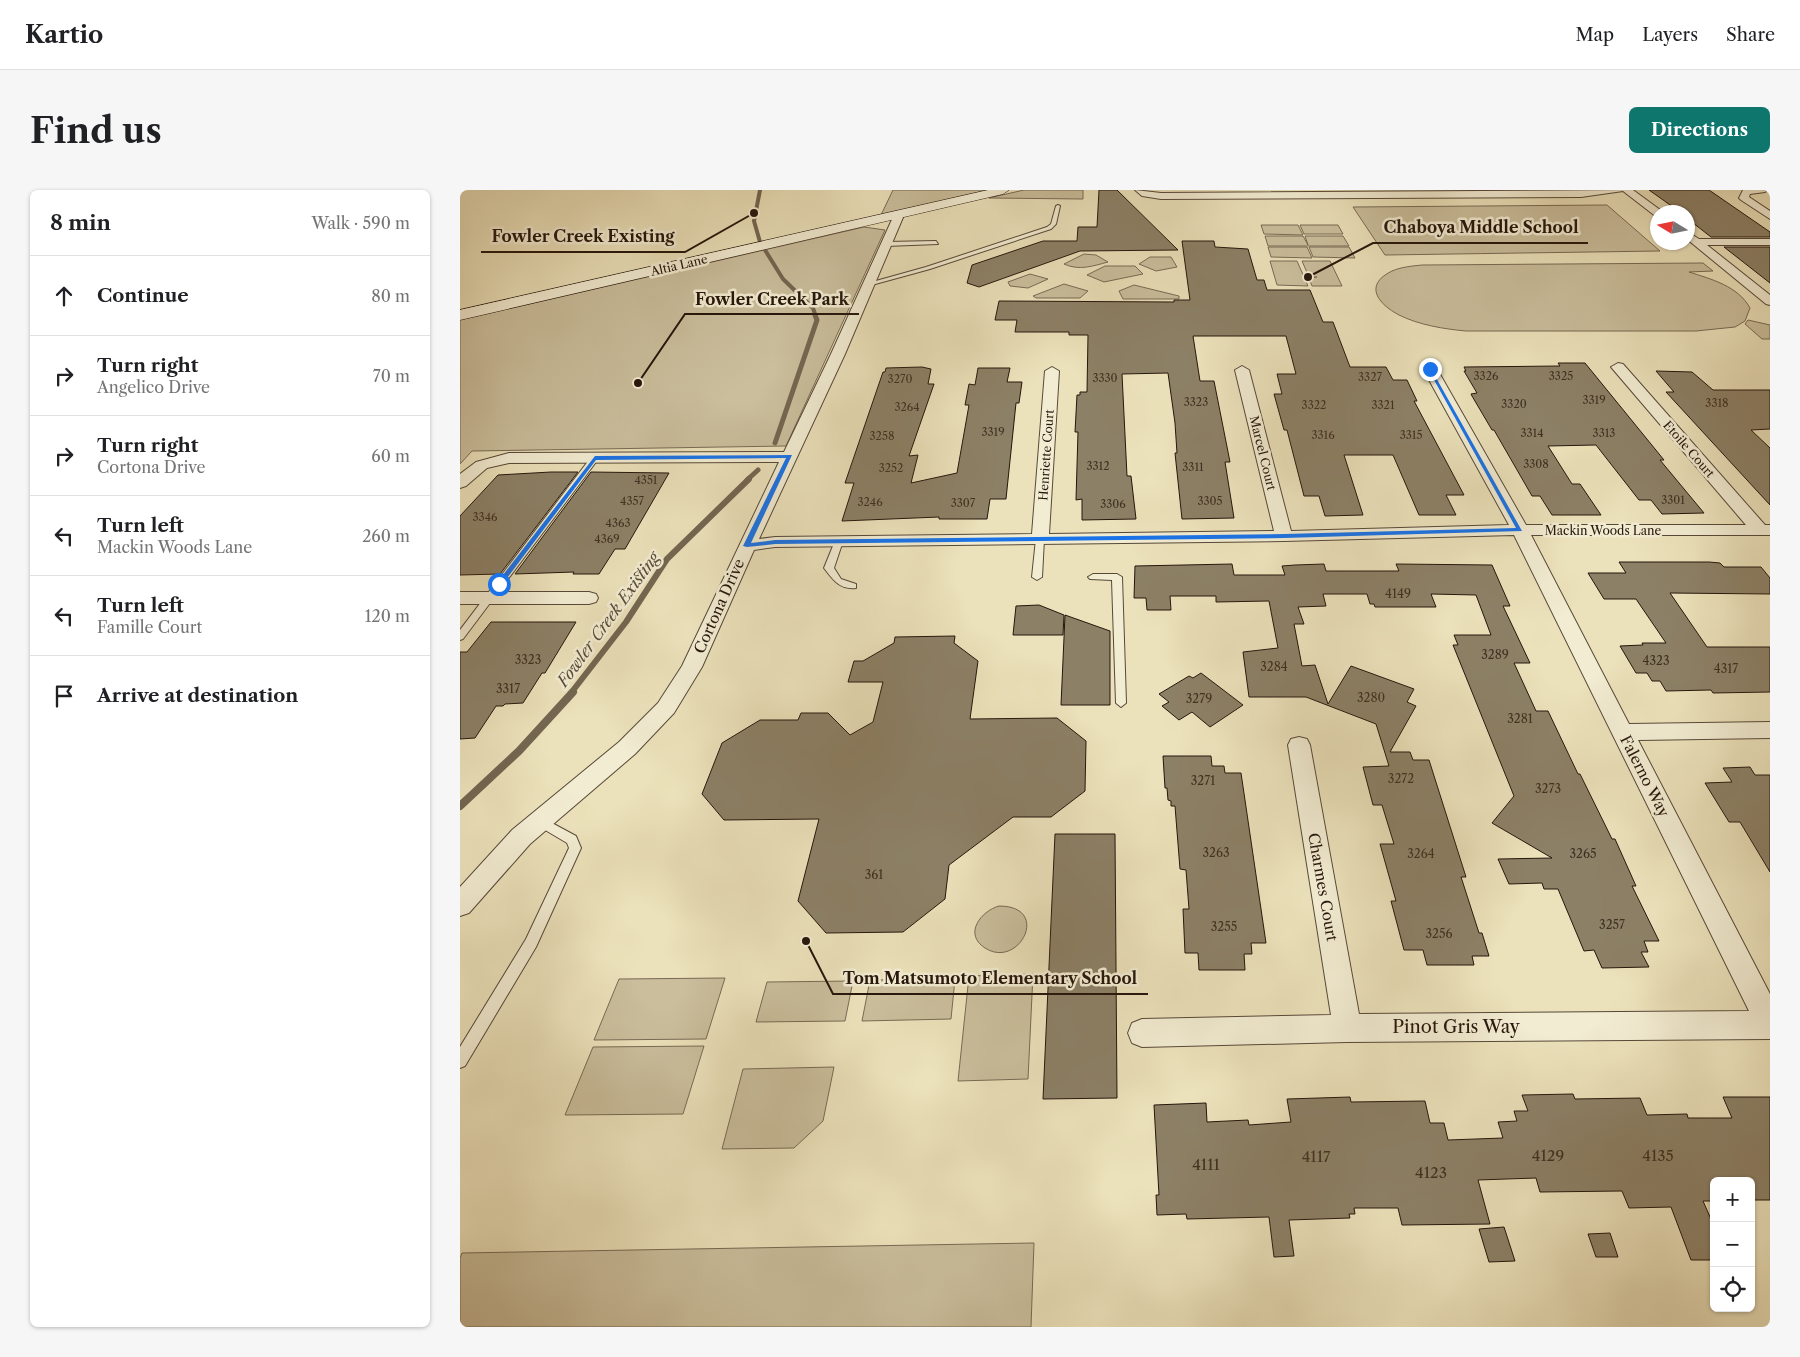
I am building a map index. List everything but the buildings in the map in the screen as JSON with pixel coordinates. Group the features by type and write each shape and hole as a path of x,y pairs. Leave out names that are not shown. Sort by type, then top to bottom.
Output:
{"street":[{"name":"Altia Lane","path":"460,315 1003,190"},
{"path":"1140,190 1145,194 1161,196 1259,192 1581,194 1619,190"},
{"path":"1627,190 1650,207"},
{"path":"1770,191 1746,192 1744,198 1770,216"},
{"name":"Cortona Drive","path":"460,905 521,836 627,748 666,708 692,667 790,457 899,215"},
{"path":"866,223 889,237"},
{"path":"1697,242 1770,242"},
{"path":"1697,242 1770,301"},
{"name":"Etoile Court","path":"1618,367 1765,530"},
{"name":"Falerno Way","path":"1430,369 1520,530 1770,1024"},
{"name":"Marcel Court","path":"1242,370 1284,536"},
{"name":"Henriette Court","path":"1040,539 1052,371"},
{"path":"460,483 471,471 485,462 509,458 790,457"},
{"name":"Mackin Woods Lane","path":"747,546 775,542 1284,536 1520,530 1765,530"},
{"path":"460,598 589,598"},
{"path":"1623,732 1770,730"},
{"name":"Charmes Court","path":"1299,745 1347,1028"},
{"name":"Pinot Gris Way","path":"1142,1033 1347,1028 1770,1024"}],"lane":[{"path":"868,284 936,265 1049,228 1053,224 1058,206"},
{"path":"889,237 936,243"},
{"path":"460,637 595,458"},
{"path":"1037,577 1040,539"},
{"path":"839,541 829,568 838,581 853,586"},
{"path":"1092,577 1117,577 1121,703"},
{"path":"460,1061 531,943 575,848 572,840 539,821"}],"shaded area":[{"path":"893,190 990,190 881,215"},
{"path":"1024,190 1083,190 1083,199 989,198"},
{"path":"1607,205 1650,242 1650,250 1660,251 1385,255 1353,207"},
{"path":"1261,225 1298,225 1303,235 1264,234"},
{"path":"1300,225 1338,225 1343,234 1304,234"},
{"path":"864,227 885,230 786,446 472,451 460,464 460,320"},
{"path":"1265,236 1303,236 1308,245 1305,236 1343,236 1349,246 1268,246"},
{"path":"1268,247 1307,247 1312,258 1271,257"},
{"path":"1309,247 1349,247 1355,258 1313,257"},
{"path":"1084,254 1096,255 1108,262 1081,267 1064,264"},
{"path":"1150,257 1171,257 1177,267 1156,271 1139,264"},
{"path":"1270,261 1297,261 1308,286 1277,285"},
{"path":"1302,261 1330,261 1342,286 1312,286 1309,278 1317,277 1309,277"},
{"path":"1703,263 1713,271 1689,272 1723,284 1745,300 1750,308 1745,321 1735,327 1696,331 1466,331 1432,326 1399,315 1391,311 1380,300 1376,288 1383,276 1392,271 1422,265"},
{"path":"1105,266 1135,266 1143,274 1104,282 1087,275"},
{"path":"1030,274 1048,279 1028,288 1010,286 1008,282"},
{"path":"1064,284 1088,291 1080,298 1036,298 1033,296"},
{"path":"1134,285 1179,296 1179,299 1123,299 1119,291"},
{"path":"1748,320 1770,325 1770,339 1762,339 1745,324"},
{"path":"999,906 1015,909 1024,916 1027,925 1025,935 1018,944 1009,951 998,953 985,948 979,942 975,936 975,930 977,924 986,913"},
{"path":"1033,974 1028,1079 958,1081 969,976"},
{"path":"725,978 706,1039 594,1040 619,979"},
{"path":"955,979 951,1019 862,1021 870,980"},
{"path":"853,981 845,1021 756,1022 767,982"},
{"path":"704,1046 683,1114 565,1115 593,1047"},
{"path":"834,1067 823,1121 794,1148 722,1149 743,1069"},
{"path":"1034,1243 1031,1327 460,1327 460,1258 462,1253"}],"waterway":[{"name":"Fowler Creek Existing","path":"760,190 754,221 760,242"},
{"name":"Fowler Creek Existing","path":"765,250 783,279 813,308 816,317"},
{"name":"Fowler Creek Existing","path":"775,443 817,320 815,315"},
{"name":"Fowler Creek Existing","path":"747,480 758,470"},
{"name":"Fowler Creek Existing","path":"571,693 626,622 667,559 749,479"},
{"name":"Fowler Creek Existing","path":"460,806 519,751 573,692"}],"place":[{"name":"Fowler Creek Existing","path":"754,213"},
{"name":"Chaboya Middle School","path":"1308,277"},
{"name":"Fowler Creek Park","path":"638,383"},
{"name":"Tom Matsumoto Elementary School","path":"806,941"}],"route":[{"path":"499,584 595,458 790,457 747,546 775,542 1284,536 1520,530 1430,369"}]}
